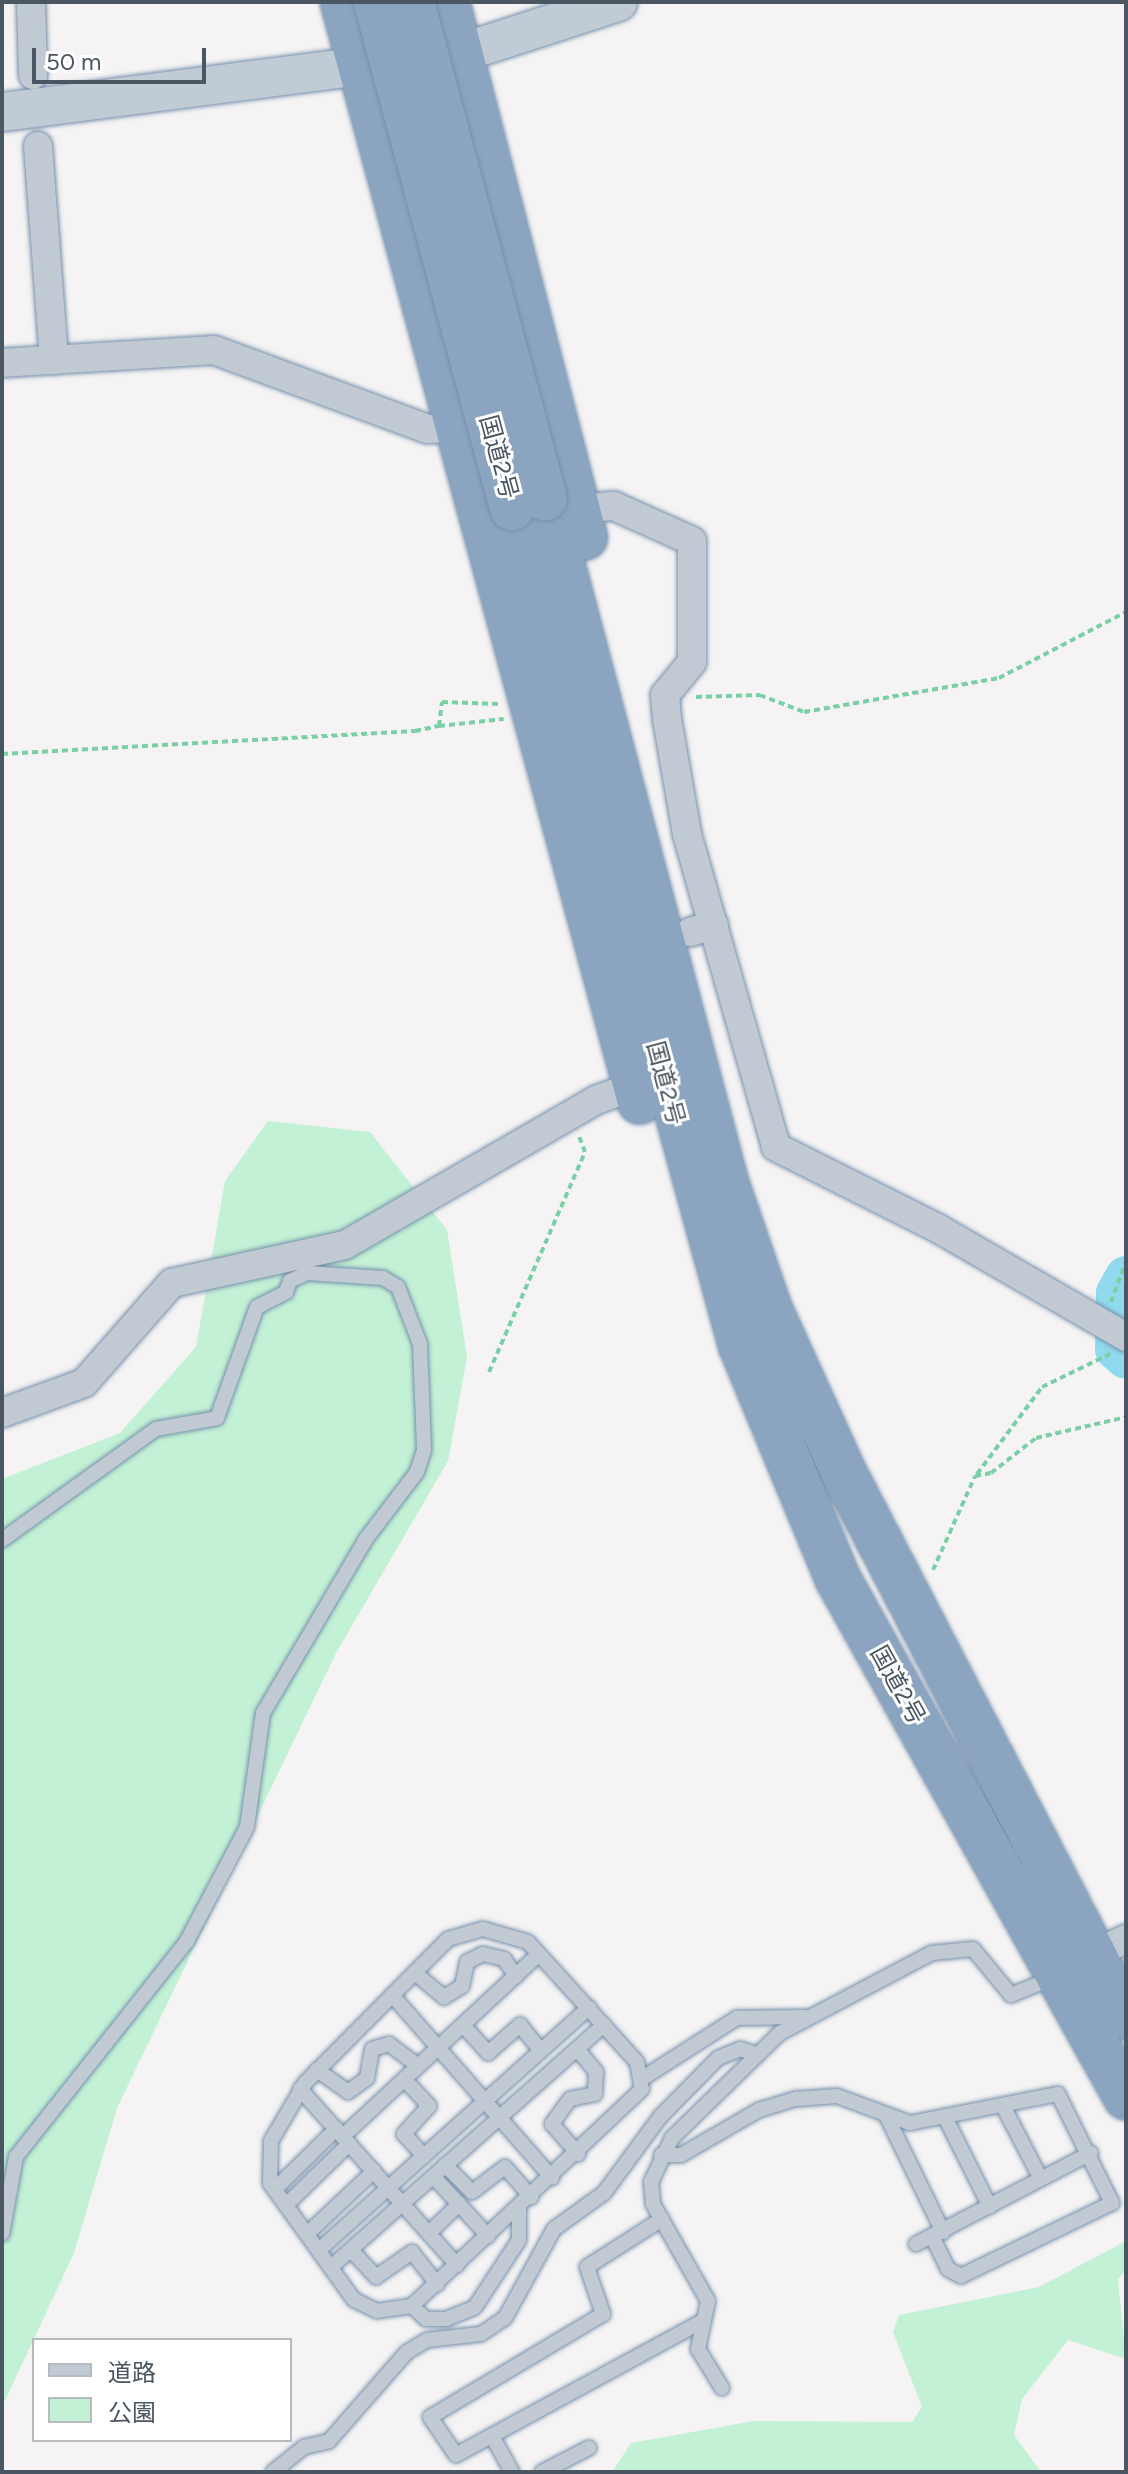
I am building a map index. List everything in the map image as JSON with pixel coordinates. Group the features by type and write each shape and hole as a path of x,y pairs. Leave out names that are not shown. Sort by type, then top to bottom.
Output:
{"highway":[{"path":"343,2 456,428 521,708 635,1086 718,1349 838,1579"},
{"name":"国道2号","path":"376,2 545,505 701,1215 741,1345 838,1579 1108,1988"},
{"name":"国道2号","path":"412,2 726,1183 769,1308 844,1473 1108,1988 1126,2097"},
{"path":"447,2 461,53 545,505 702,928 724,1079 844,1473"}],"main road":[{"path":"2,112 361,71 461,53 618,2"}],"street":[{"path":"31,2 33,75"},
{"path":"38,146 54,360"},
{"path":"2,363 214,350 427,429 456,428"},
{"path":"545,505 614,506 692,541 692,662 665,695 667,719 702,928 776,1147 939,1229 1117,1334"},
{"path":"2,1413 84,1383 172,1283 345,1245 565,1117 635,1086"}],"lane":[{"path":"2,1540 156,1429 217,1418 257,1307 286,1292 290,1281 307,1273 383,1278 398,1287 420,1344 424,1450 417,1472 366,1539 263,1713 247,1827 187,1941 16,2157 2,2234"},
{"path":"643,2078 589,2008 539,1954 509,1931 483,1929 448,1939 300,2089 271,2141 275,2189 331,2267 366,2306 397,2312 412,2306 437,2284 631,2104 643,2078 737,2018 805,2017"},
{"path":"722,2388 698,2349 708,2301 662,2219 651,2182 661,2155 755,2054 805,2017 948,1948 982,1956 1011,1995 1108,1988"},
{"path":"415,1973 444,1997 462,1986 467,1962 483,1954 504,1959 516,1976"},
{"path":"275,2189 343,2136 539,1954"},
{"path":"392,1995 552,2178"},
{"path":"319,2250 589,2008"},
{"path":"463,2025 488,2053 520,2025 541,2051"},
{"path":"331,2267 604,2025"},
{"path":"317,2070 348,2092 362,2087 379,2045 401,2047 418,2066"},
{"path":"577,2049 596,2072 595,2094 570,2099 552,2124 578,2154"},
{"path":"273,2472 304,2447 329,2441 407,2352 427,2340 481,2334 505,2318 554,2229 604,2193 660,2117 718,2058 740,2049 755,2054"},
{"path":"404,2079 429,2106 404,2134 424,2156"},
{"path":"300,2089 457,2265"},
{"path":"661,2155 681,2155 759,2110 796,2099 837,2096 910,2123 946,2119 1058,2094 1091,2153 1112,2203 961,2276 948,2269 938,2235 887,2117"},
{"path":"1003,2106 1041,2179"},
{"path":"946,2119 990,2207"},
{"path":"286,2205 343,2136"},
{"path":"916,2244 1091,2153"},
{"path":"445,2165 472,2192 505,2167 531,2197"},
{"path":"307,2234 374,2171"},
{"path":"434,2177 488,2236"},
{"path":"429,2233 459,2204"},
{"path":"412,2306 426,2319 446,2319 475,2307 519,2240 519,2208"},
{"path":"662,2219 587,2267 603,2314 432,2410 449,2454 492,2436 703,2321"},
{"path":"351,2250 376,2277 412,2252 437,2284"},
{"path":"492,2436 512,2472"},
{"path":"542,2472 589,2448"}],"path":[{"path":"684,673 697,698 760,695 804,712 1011,675 1126,612"},
{"path":"439,726 442,702 521,708"},
{"path":"2,754 439,726 521,708"},
{"path":"489,1372 585,1152 565,1117"},
{"path":"909,1599 925,1588 975,1476 1042,1387 1106,1362 1117,1334 1126,1261"},
{"path":"975,1476 991,1473 1036,1438 1126,1417"}],"green space":[{"path":"268,1121 370,1132 447,1230 467,1357 448,1461 336,1653 117,2108 74,2253 2,2407 2,1479 120,1433 196,1347 225,1181"},
{"path":"1126,2241 1126,2270 1118,2279 1126,2359 1068,2340 1022,2399 1014,2435 1041,2472 612,2472 631,2443 754,2421 912,2422 922,2407 893,2332 899,2315 1039,2287"}],"waterway":[{"path":"1126,1277 1117,1293 1116,1349 1126,1358"}]}
